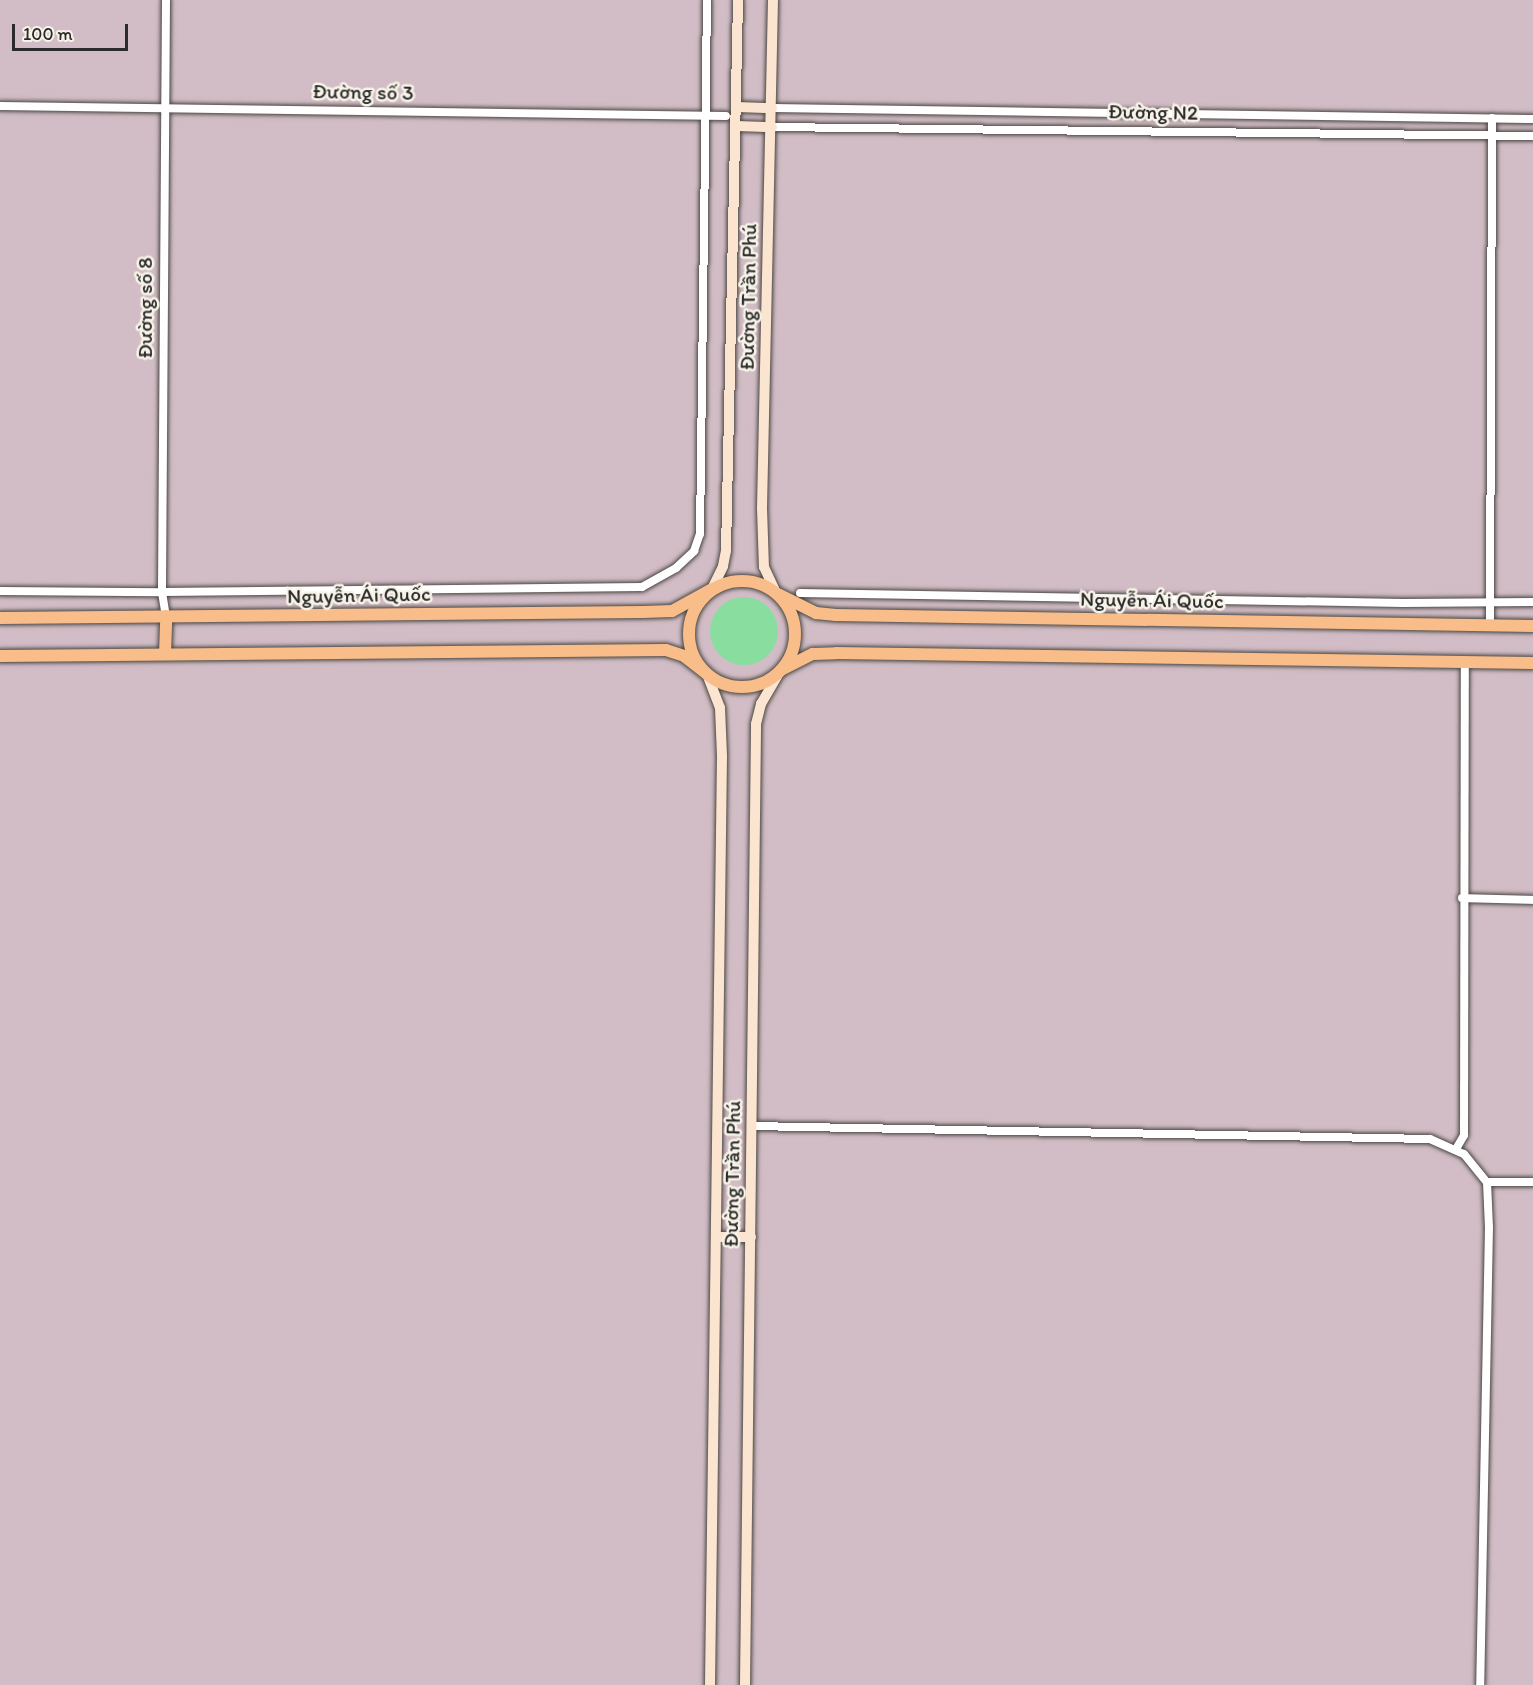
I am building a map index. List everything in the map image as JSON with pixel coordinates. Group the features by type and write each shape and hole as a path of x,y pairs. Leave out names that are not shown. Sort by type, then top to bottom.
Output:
{"main road":[{"name":"Đường Trần Phú","path":"712,589 723,566 726,551 738,0"},
{"name":"Đường Trần Phú","path":"773,0 762,516 764,567 776,593"},
{"path":"737,107 772,108"},
{"path":"737,126 772,126"},
{"path":"706,674 693,654 688,630 692,614 700,600 712,589 728,582 745,580 761,584 776,593 788,606 795,630 791,655 781,670"},
{"name":"Nguyễn Ái Quốc","path":"0,618 653,612 672,610 712,589"},
{"name":"Nguyễn Ái Quốc","path":"776,593 816,613 836,615 1533,626"},
{"path":"165,654 166,616"},
{"path":"0,656 666,650 684,656 706,674 736,687 753,686 768,680 781,670 813,654 836,653 1533,663"},
{"name":"Đường Trần Phú","path":"744,1685 756,724 761,704 781,670"},
{"name":"Đường Trần Phú","path":"706,674 720,708 722,745 710,1685"},
{"path":"716,1237 751,1238"}],"street":[{"name":"Đường số 8","path":"166,0 162,592 166,616"},
{"path":"0,591 162,592 642,587 676,568 694,552 700,534 707,0"},
{"name":"Đường số 3","path":"0,106 726,116"},
{"path":"737,107 726,116 737,126"},
{"name":"Đường N2","path":"772,108 1533,119"},
{"path":"1490,625 1492,118"},
{"name":"Đường N2","path":"772,126 1533,136"},
{"path":"800,593 1533,602"},
{"path":"1456,1149 1464,1135 1462,898 1465,662"},
{"path":"1462,898 1533,900"},
{"path":"752,1126 1430,1139 1456,1149 1470,1161 1487,1182 1489,1227 1480,1685"},
{"path":"1487,1182 1533,1182"}],"shaded area":[{"path":"0,0 1533,0 1533,1685 0,1685"}],"green space":[{"path":"744,597 757,600 768,607 775,618 778,631 775,644 768,655 757,662 744,665 731,662 720,655 713,644 710,631 713,618 720,607 731,600"}]}
